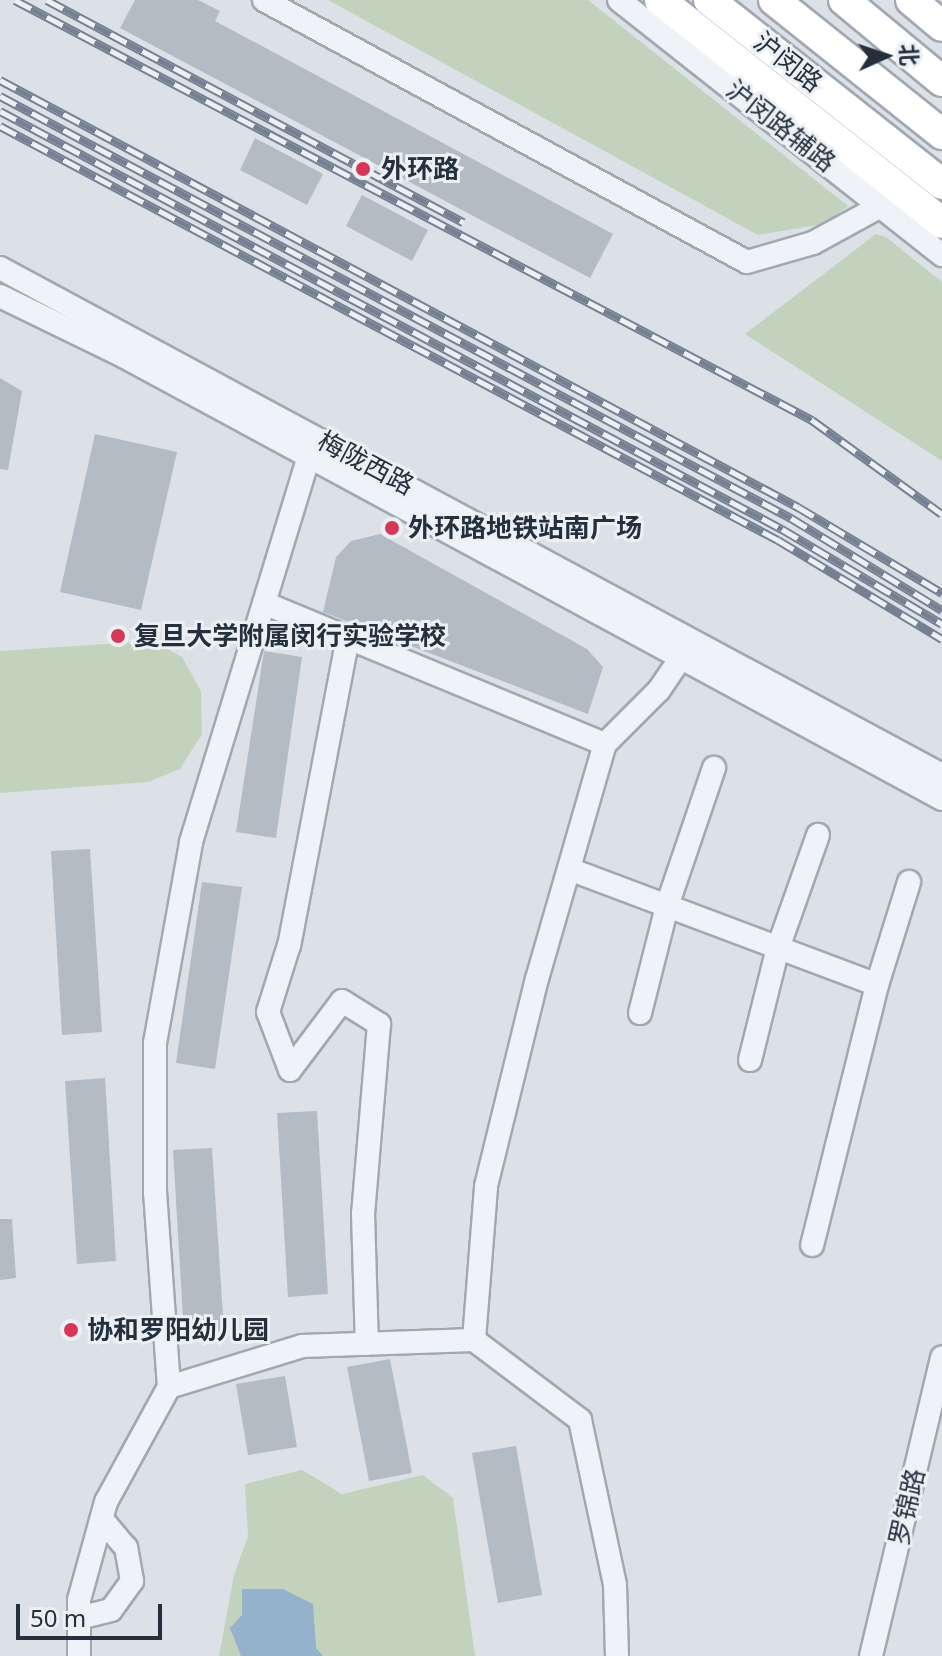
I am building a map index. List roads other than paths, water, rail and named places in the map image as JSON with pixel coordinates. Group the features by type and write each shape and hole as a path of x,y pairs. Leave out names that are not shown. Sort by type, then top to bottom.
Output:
{"highway":[{"path":"660,0 942,223"},
{"name":"沪闵路","path":"709,0 942,184"},
{"path":"774,0 942,134"},
{"path":"844,0 942,81"},
{"path":"911,0 942,26"}],"street":[{"path":"264,0 747,262 813,243 881,206"},
{"name":"沪闵路辅路","path":"619,0 942,255"},
{"name":"梅陇西路","path":"0,268 942,775"},
{"name":"梅陇西路","path":"0,296 682,656 942,799"},
{"path":"79,1656 79,1618 102,1519 169,1387 155,1193 155,1043 191,842 309,457"},
{"path":"264,603 605,744"},
{"path":"348,637 289,945 268,1012 290,1070 342,1001 379,1024 363,1213 367,1344"},
{"path":"474,1340 486,1186 605,744 659,690 682,656"},
{"path":"640,1013 667,906 714,768"},
{"path":"750,1060 778,948 818,835"},
{"path":"569,869 877,985"},
{"path":"812,1245 877,985 909,882"},
{"path":"169,1387 302,1346 474,1340 580,1420 615,1585 617,1656"},
{"name":"罗锦路","path":"871,1656 942,1357"},
{"path":"79,1618 111,1610 132,1581 126,1548 102,1519"}],"water":[{"path":"242,1589 283,1589 313,1604 316,1648 323,1656 241,1656 230,1628 242,1615"}],"railway":[{"path":"15,0 812,420 942,514"},
{"path":"47,0 463,222"},
{"path":"0,80 798,507 942,593"},
{"path":"0,96 791,518 942,610"},
{"path":"0,111 782,529 942,624"},
{"path":"0,126 778,540 942,639"}],"place":[{"name":"外环路","path":"363,169"},
{"name":"外环路地铁站南广场","path":"392,528"},
{"name":"复旦大学附属闵行实验学校","path":"118,636"},
{"name":"协和罗阳幼儿园","path":"71,1330"}]}
